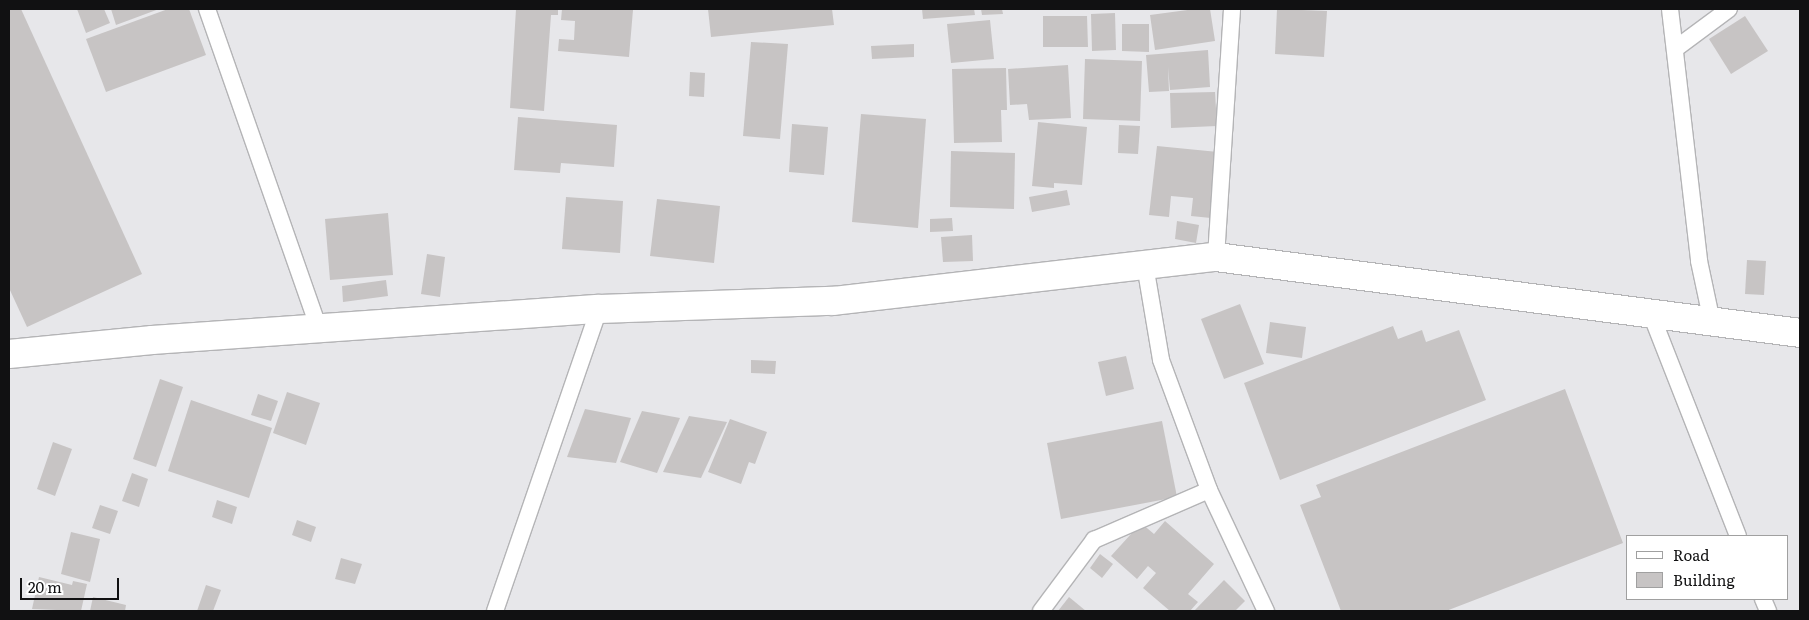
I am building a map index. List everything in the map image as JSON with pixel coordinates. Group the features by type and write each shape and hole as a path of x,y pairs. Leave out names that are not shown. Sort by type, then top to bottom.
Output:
{"street":[{"path":"9,354 319,328 599,309 833,300 1216,257 1800,334"}],"lane":[{"path":"207,9 319,328"},
{"path":"1216,257 1232,9"},
{"path":"1670,9 1699,261 1712,322"},
{"path":"1675,49 1729,9"},
{"path":"1145,265 1161,360 1209,490 1266,611"},
{"path":"495,611 599,309"},
{"path":"1651,314 1738,535"},
{"path":"1041,611 1094,540 1209,490"}],"building":[{"path":"9,9 21,9 142,274 27,327 9,288"},
{"path":"77,9 104,9 110,23 86,33"},
{"path":"111,9 159,9 116,25"},
{"path":"168,9 189,9 206,55 106,92 86,39"},
{"path":"516,9 558,9 558,15 551,15 544,111 510,108"},
{"path":"562,9 633,10 629,57 558,51 559,39 574,40 575,21 561,20"},
{"path":"708,9 832,9 834,25 711,37"},
{"path":"922,9 974,9 975,15 923,19"},
{"path":"981,9 1002,9 1003,14 982,15"},
{"path":"1210,9 1215,41 1155,50 1150,15"},
{"path":"1277,9 1327,11 1324,57 1275,54"},
{"path":"1115,13 1116,50 1092,51 1091,14"},
{"path":"1043,16 1087,16 1088,47 1043,47"},
{"path":"1745,16 1768,51 1731,74 1709,39"},
{"path":"990,20 994,59 951,63 947,24"},
{"path":"1122,24 1149,24 1149,52 1122,51"},
{"path":"751,42 788,44 780,139 743,136"},
{"path":"914,44 914,57 872,59 871,46"},
{"path":"1208,50 1210,87 1170,90 1168,67 1169,91 1149,92 1146,55"},
{"path":"1085,59 1142,61 1140,121 1083,119"},
{"path":"1068,65 1071,118 1029,120 1027,104 1010,105 1008,69"},
{"path":"1006,68 1007,110 1001,110 1002,142 954,143 952,69"},
{"path":"690,72 705,73 704,97 689,96"},
{"path":"1215,92 1217,126 1171,128 1170,93"},
{"path":"861,114 926,119 918,228 852,222"},
{"path":"518,117 617,125 614,167 561,163 560,173 514,170"},
{"path":"1038,122 1087,127 1082,185 1054,183 1054,188 1032,186"},
{"path":"792,124 828,127 824,175 789,172"},
{"path":"1119,125 1140,126 1138,154 1118,153"},
{"path":"1157,146 1218,152 1211,218 1191,216 1193,198 1171,196 1169,217 1149,215"},
{"path":"951,151 1015,153 1014,209 950,207"},
{"path":"1067,190 1070,205 1032,212 1029,197"},
{"path":"566,197 623,201 620,253 562,249"},
{"path":"657,199 720,206 714,263 650,256"},
{"path":"388,213 393,275 330,280 325,219"},
{"path":"952,218 953,231 930,232 930,219"},
{"path":"1177,221 1199,225 1196,243 1175,239"},
{"path":"972,235 973,261 943,262 941,237"},
{"path":"427,254 445,257 440,297 421,294"},
{"path":"1747,260 1766,261 1764,295 1745,294"},
{"path":"386,280 388,296 343,302 342,286"},
{"path":"1240,304 1264,364 1224,379 1201,319"},
{"path":"1270,322 1306,327 1302,358 1266,353"},
{"path":"1393,326 1398,339 1422,330 1426,342 1459,330 1486,400 1280,480 1244,383"},
{"path":"1126,356 1134,389 1106,396 1098,362"},
{"path":"751,360 776,361 775,374 751,373"},
{"path":"160,379 183,387 156,467 133,459"},
{"path":"1565,389 1623,543 1446,611 1341,611 1300,505 1321,497 1316,485"},
{"path":"287,392 320,403 306,445 273,433"},
{"path":"258,394 278,401 271,421 251,415"},
{"path":"191,400 272,428 249,498 168,471"},
{"path":"585,409 631,418 616,463 567,457"},
{"path":"642,411 680,418 657,473 620,462"},
{"path":"689,416 727,422 701,478 663,472"},
{"path":"730,419 767,432 755,464 749,462 741,484 708,472"},
{"path":"1162,421 1177,497 1061,519 1047,443"},
{"path":"53,442 72,449 55,496 37,489"},
{"path":"132,473 148,479 139,507 122,501"},
{"path":"217,500 237,507 232,524 212,517"},
{"path":"100,505 118,511 110,534 92,528"},
{"path":"297,520 316,527 311,542 292,535"},
{"path":"1165,521 1214,564 1188,594 1198,602 1190,611 1170,611 1143,588 1156,573 1148,566 1137,579 1111,556 1141,523 1154,534"},
{"path":"71,532 100,539 90,582 61,574"},
{"path":"1100,554 1113,564 1102,578 1090,568"},
{"path":"341,558 362,564 355,584 335,579"},
{"path":"39,577 72,585 73,581 87,584 81,611 32,609"},
{"path":"1224,580 1245,601 1235,611 1194,611"},
{"path":"206,585 221,590 213,611 197,611"},
{"path":"93,597 126,605 125,611 90,611"},
{"path":"1069,597 1086,611 1058,611"}]}
